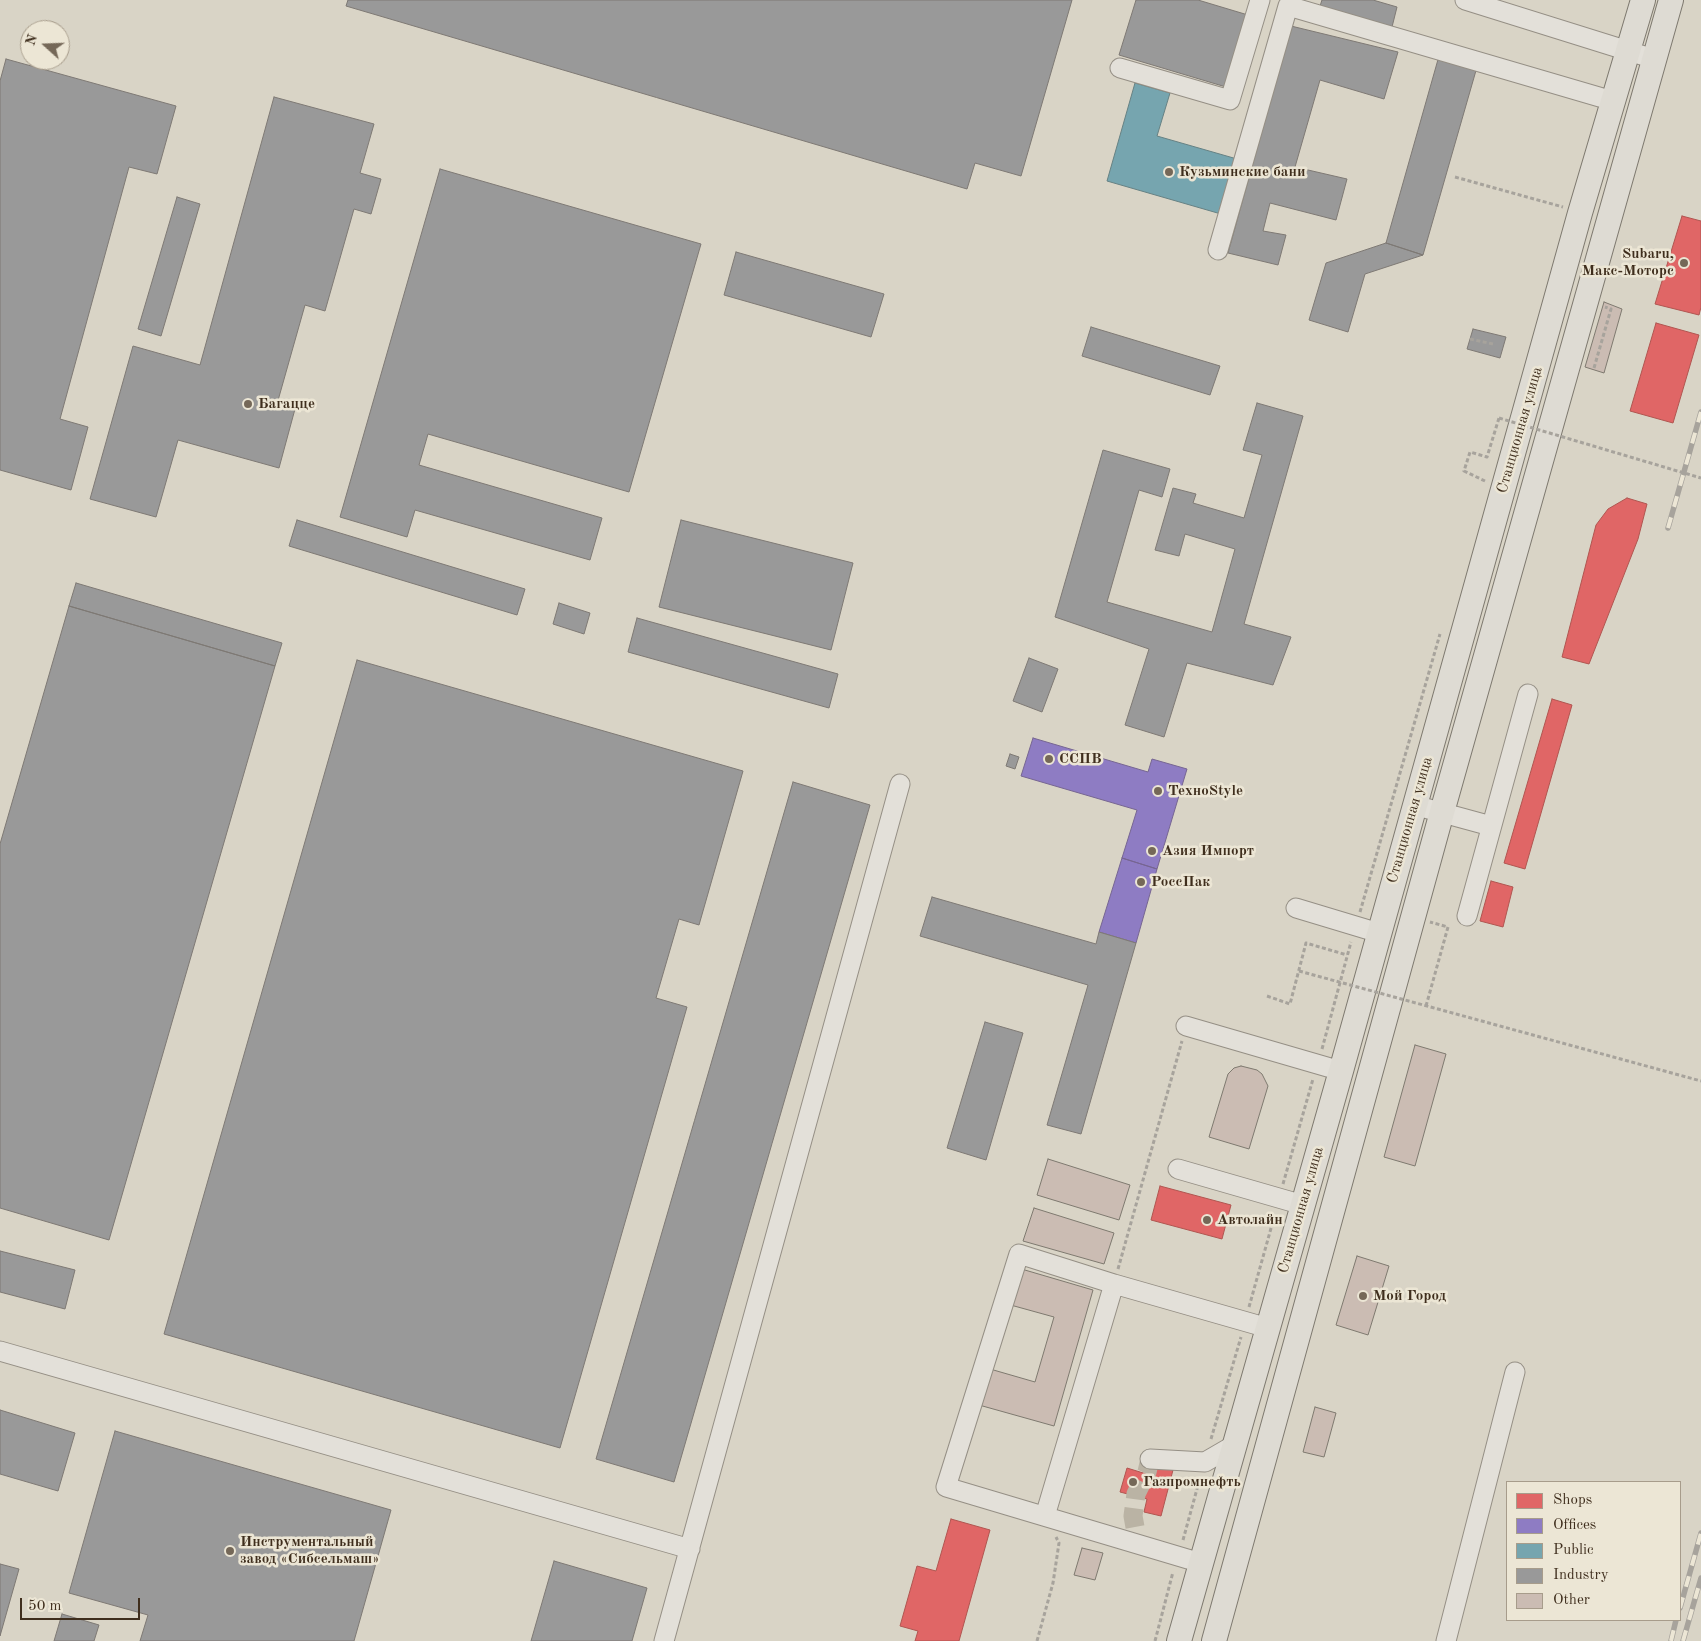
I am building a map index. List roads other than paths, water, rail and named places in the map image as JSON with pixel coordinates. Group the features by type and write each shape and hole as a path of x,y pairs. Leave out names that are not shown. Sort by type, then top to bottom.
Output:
{"main road":[{"name":"Станционная улица","path":"1180,1641 1414,805 1643,0"},
{"name":"Станционная улица","path":"1214,1641 1442,812 1671,0"}],"lane":[{"path":"1120,68 1230,100 1260,0"},
{"path":"1465,0 1654,59"},
{"path":"1218,250 1288,6 1613,100"},
{"path":"1466,916 1528,694"},
{"path":"664,1641 900,784"},
{"path":"1414,805 1491,826"},
{"path":"1296,908 1379,933"},
{"path":"1186,1026 1341,1071"},
{"path":"1178,1169 1303,1204"},
{"path":"1201,1563 946,1487 1018,1254 1114,1284 1268,1328"},
{"path":"1045,1516 1114,1284"},
{"path":"0,1351 690,1549"},
{"path":"1446,1641 1515,1372"},
{"path":"1150,1459 1205,1462 1236,1444"},
{"path":"1135,1526 1147,1546"}],"tunnel":[{"path":"1135,1527 1133,1516 1136,1494 1147,1472 1150,1459"}],"railway":[{"path":"1668,528 1701,412"},
{"path":"1681,1604 1701,1533"},
{"path":"1683,1641 1701,1578"},
{"path":"1671,1641 1676,1621"}],"place":[{"name":"Кузьминские бани","path":"1169,172"},
{"name":"Subaru, Макс-Моторс","path":"1684,263"},
{"name":"Багацце","path":"248,404"},
{"name":"ССПВ","path":"1049,759"},
{"name":"ТехноStyle","path":"1158,791"},
{"name":"Азия Импорт","path":"1152,851"},
{"name":"РоссПак","path":"1141,882"},
{"name":"Автолайн","path":"1207,1220"},
{"name":"Мой Город","path":"1363,1296"},
{"name":"Газпромнефть","path":"1133,1482"},
{"name":"Инструментальный завод «Сибсельмаш»","path":"230,1551"}]}
